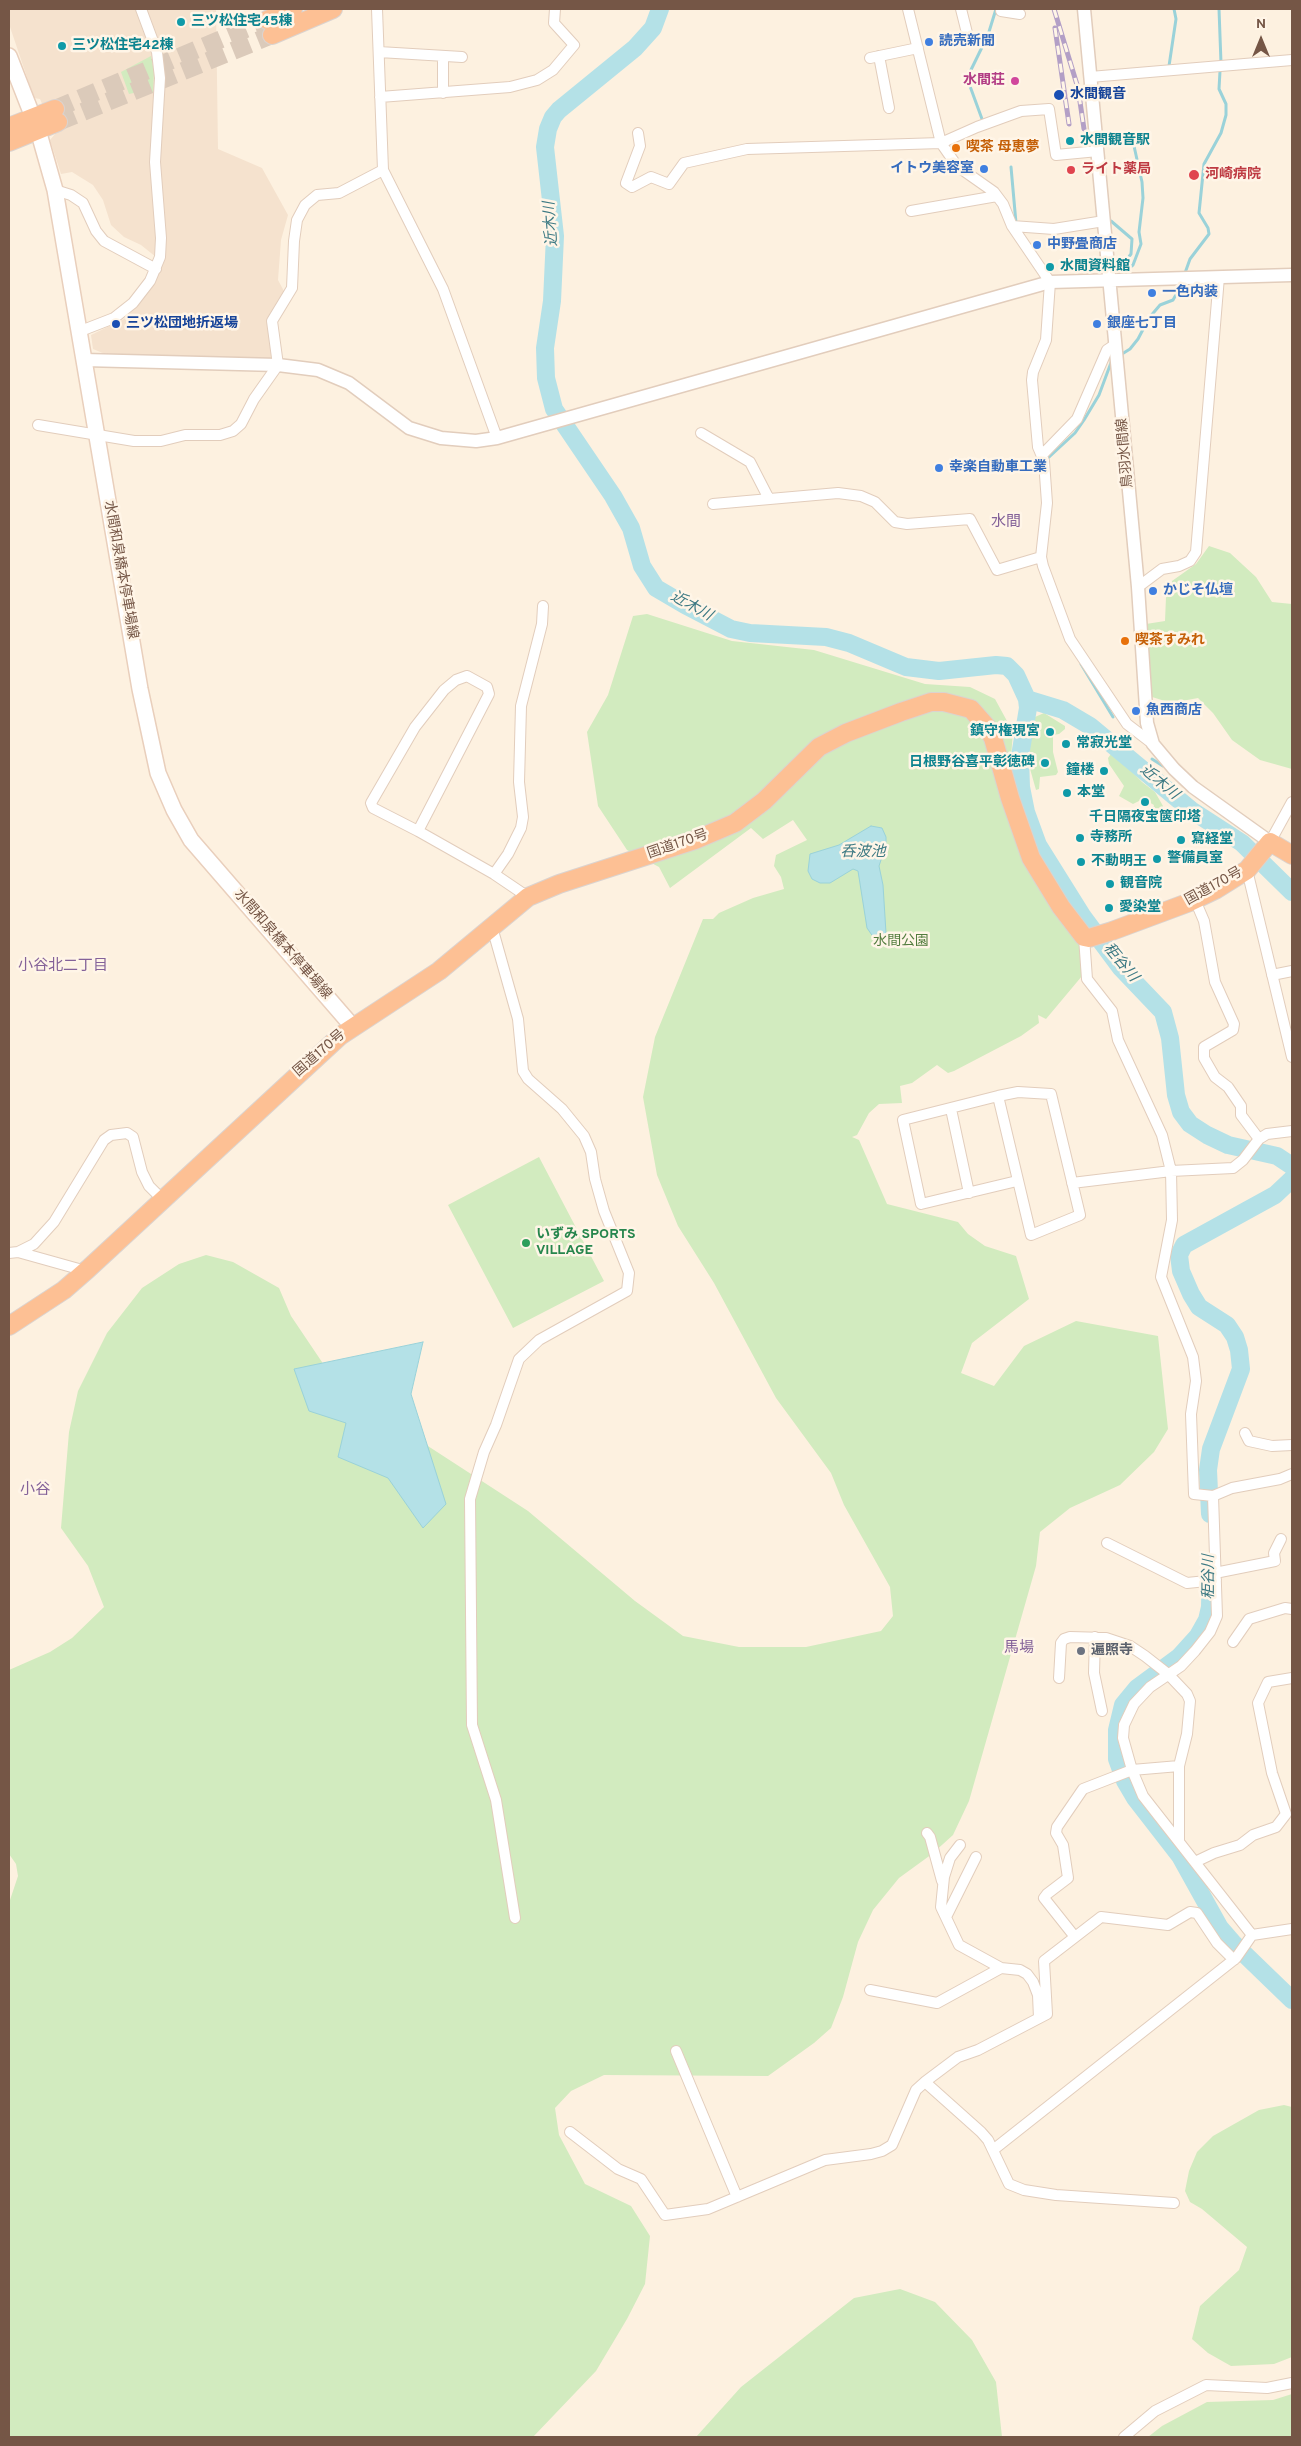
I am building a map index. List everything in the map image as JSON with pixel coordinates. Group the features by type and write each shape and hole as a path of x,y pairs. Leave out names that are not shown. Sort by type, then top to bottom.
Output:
{"highway":[{"path":"293,9 269,28 333,9"},
{"path":"9,142 36,124 56,115"},
{"path":"9,127 36,124"},
{"name":"国道170号","path":"9,1326 58,1294 86,1271 315,1058 353,1027 440,971 528,897 559,884 722,829 748,815 819,747 831,740 901,712 931,702 944,702 971,709 986,726 993,738 1010,798 1031,858 1060,906 1087,937 1112,932 1195,900 1248,868 1269,846"},
{"path":"1269,846 1292,855"}],"main road":[{"name":"水間和泉橋本停車場線","path":"9,56 36,124 55,190 151,746 164,790 191,840 353,1027"}],"street":[{"path":"78,332 114,318 133,303 150,281 160,257 161,238 155,162 160,78 157,52 141,9"},
{"path":"377,9 383,170 443,289 496,438"},
{"path":"380,97 510,87 538,80 553,70 574,45 554,23 555,9"},
{"path":"908,9 941,143 957,166 984,184 997,196 1012,226 1050,282 1046,340 1033,372 1032,380 1038,447 1044,461 1047,503 1042,557 1047,579 1070,639 1127,724 1152,744 1194,786 1269,846 1292,802"},
{"path":"961,9 968,41"},
{"path":"1002,9 1001,11 1020,14"},
{"name":"鳥羽水間線","path":"1084,9 1138,587 1147,723 1152,744"},
{"path":"889,108 875,57 918,48"},
{"path":"379,52 462,57"},
{"path":"443,56 443,93"},
{"path":"1090,77 1292,60"},
{"path":"638,134 640,146 626,183 632,187 651,177 669,184 684,163 747,149 941,143 977,126 1021,111 1049,109 1056,155 1098,152"},
{"path":"38,425 96,436 161,441 185,435 220,435 233,431 241,424 254,399 278,365 272,321 292,288 297,220 305,205 317,195 339,193 383,170"},
{"path":"55,190 71,195 83,203 96,231 104,241 156,269"},
{"path":"911,211 997,196"},
{"path":"1012,226 1054,229 1104,221"},
{"path":"84,360 301,367 332,374 349,383 409,428 460,441 496,438 1050,282 1292,276"},
{"path":"1138,587 1162,568 1179,566 1190,561 1196,552 1219,277"},
{"path":"1042,455 1077,419 1107,350 1116,344"},
{"path":"701,433 750,462 768,497"},
{"path":"713,504 768,497 838,493 861,496 875,502 895,522 907,524 970,519 997,570 1042,557"},
{"path":"494,874 508,854 521,828 523,817 519,782 521,706 542,624 544,606"},
{"path":"418,831 489,694 487,687 467,676 456,680 444,690 415,727 371,803 373,808 494,874 528,897"},
{"path":"1248,868 1292,1057"},
{"path":"1195,900 1204,921 1215,982 1234,1024 1233,1030 1223,1038 1204,1046 1204,1058 1215,1077 1228,1087 1241,1106 1241,1115 1259,1139"},
{"path":"492,927 518,1019 523,1071 528,1079 562,1109 584,1136 591,1152 595,1179 604,1211 629,1273 627,1291 539,1340 518,1360 496,1425 484,1452 470,1499 472,1725 496,1800 515,1918"},
{"path":"1087,937 1087,979 1112,1012 1118,1040 1162,1135 1171,1170 1172,1220 1160,1277 1193,1357 1196,1382 1190,1414 1194,1494 1214,1496 1232,1488 1280,1479 1292,1474"},
{"path":"1272,975 1292,971"},
{"path":"998,1096 1030,1235 1080,1216 1052,1094 1018,1092 998,1096 903,1120 921,1204 1017,1180"},
{"path":"951,1109 969,1193"},
{"path":"1072,1183 1171,1170 1233,1168 1243,1160 1259,1139 1267,1134 1292,1131"},
{"path":"13,1252 34,1244 54,1222 104,1140 111,1135 127,1133 133,1137 145,1179 149,1186 163,1200"},
{"path":"13,1252 86,1271"},
{"path":"1245,1433 1249,1441 1272,1446 1292,1445"},
{"path":"1214,1496 1217,1616 1210,1632 1195,1651 1141,1695 1127,1715 1123,1738 1132,1770 1143,1796 1252,1935"},
{"path":"1107,1543 1188,1583 1275,1561 1274,1553 1281,1538"},
{"path":"1233,1642 1249,1619 1285,1608 1292,1609"},
{"path":"1058,1678 1061,1643 1064,1639 1070,1637 1106,1638 1130,1646 1155,1663 1168,1674 1190,1701 1186,1734 1179,1766 1179,1841"},
{"path":"1095,1638 1094,1674 1102,1711"},
{"path":"1196,1862 1214,1853 1240,1845 1253,1834 1276,1827 1286,1814 1272,1773 1258,1703 1268,1682 1292,1678"},
{"path":"1076,1937 1044,1898 1046,1894 1068,1878 1063,1845 1056,1833 1056,1827 1083,1789 1132,1770 1179,1766"},
{"path":"927,1833 930,1837 943,1883"},
{"path":"960,1846 950,1858 943,1883 941,1907 959,1945 1001,1968 1020,1970 1033,1982 1038,1995 1040,2018"},
{"path":"946,1917 976,1857"},
{"path":"570,2132 618,2169 641,2179 665,2215 708,2209 825,2160 882,2151 892,2145 897,2138 916,2090 925,2082 958,2057 978,2050 1047,2014 1044,1961 1101,1917 1168,1926 1190,1912 1196,1913 1217,1943 1235,1959"},
{"path":"993,2150 1235,1959 1252,1935 1292,1929"},
{"path":"870,1990 937,2003 1001,1968"},
{"path":"676,2051 737,2197"},
{"path":"925,2082 981,2132 993,2150 1009,2184 1024,2190 1056,2195 1174,2203"},
{"path":"1124,2437 1156,2411 1206,2385 1267,2388 1292,2383"}],"shaded area":[{"path":"9,9 216,9 218,149 262,168 288,215 281,240 278,280 285,293 268,330 272,361 110,356 93,349 91,335 124,319 139,304 161,261 141,245 124,237 111,225 103,200 93,185 72,172 61,174 50,140 55,134 40,99 34,98 9,24"}],"green space":[{"path":"151,56 154,72 153,93 143,91 129,94 121,72"},
{"path":"1209,546 1230,553 1256,577 1272,602 1292,604 1292,769 1260,760 1232,740 1213,713 1198,698 1171,703 1149,696 1146,624 1165,621 1166,597 1172,581 1196,564"},
{"name":"水間公園","path":"647,614 732,641 814,650 925,684 970,687 995,699 1013,732 1010,770 1026,862 1082,944 1082,976 1046,1019 1038,1015 1039,1023 1021,1036 954,1071 948,1073 937,1065 912,1083 900,1086 902,1103 879,1104 869,1113 857,1135 852,1137 859,1140 887,1204 958,1222 968,1234 985,1246 1016,1256 1029,1299 972,1343 961,1373 994,1386 1024,1346 1076,1321 1158,1336 1168,1429 1154,1452 1120,1485 1070,1508 1040,1532 1036,1566 969,1801 953,1835 932,1854 899,1878 873,1910 858,1942 843,1997 831,2028 814,2043 768,2076 604,2075 571,2091 555,2108 559,2135 585,2184 631,2206 650,2236 645,2284 627,2319 596,2371 533,2437 9,2437 9,1903 18,1876 16,1864 9,1854 9,1670 50,1652 72,1638 104,1607 88,1566 61,1528 69,1432 78,1391 107,1333 142,1288 179,1264 206,1255 233,1262 279,1288 291,1316 326,1368 394,1424 528,1511 635,1601 683,1636 739,1647 806,1647 881,1631 893,1616 890,1587 844,1505 831,1473 776,1398 714,1283 678,1226 657,1175 643,1097 655,1037 703,919 713,919 719,913 753,898 784,889 781,877 774,866 776,855 807,840 793,820 763,839 751,828 670,888 659,867 627,850 598,806 587,732 608,695 633,616"},
{"path":"1044,713 1065,726 1065,729 1059,734 1053,735 1053,752 1058,772 1056,775 1040,777 1039,789 1036,790 1025,751 1035,717"},
{"path":"1111,754 1118,757 1142,782 1155,792 1163,806 1158,815 1152,812 1154,805 1147,801 1139,801 1133,804 1119,796 1124,786 1109,764 1108,758"},
{"name":"いずみ SPORTS VILLAGE","path":"539,1157 604,1281 513,1328 448,1205"},
{"path":"1284,2105 1292,2107 1292,2357 1274,2364 1231,2366 1208,2353 1192,2339 1200,2306 1239,2270 1247,2247 1202,2209 1190,2202 1185,2191 1189,2171 1197,2152 1213,2136 1259,2110"},
{"path":"900,2289 935,2302 972,2340 996,2382 1002,2437 696,2437 741,2387 854,2298"},
{"path":"1292,2394 1292,2437 1148,2437 1162,2426 1207,2402 1273,2400"}],"water":[{"name":"呑波池","path":"871,826 882,828 886,837 886,845 879,866 883,885 886,933 882,941 876,941 867,928 858,871 853,869 830,883 820,883 812,879 808,871 810,854 839,845"},
{"path":"423,1342 411,1394 446,1504 423,1528 388,1478 338,1457 346,1423 309,1411 294,1369"}],"waterway":[{"name":"近木川","path":"660,9 653,28 635,48 559,110 553,117 548,129 545,147 555,236 552,301 545,348 546,378 554,409 613,496 631,528 642,566 656,588 685,605 731,629 750,633 826,637 849,643 906,667 939,671 996,665 1007,666 1016,675 1027,699 1028,708 1020,756 1021,787 1026,812 1038,845 1083,917 1121,968 1163,1012 1170,1038 1176,1095 1181,1112 1190,1124 1207,1135 1228,1145 1277,1156 1292,1166"},
{"path":"982,119 967,78 988,35 996,9"},
{"path":"1169,66 1176,19 1174,9"},
{"path":"1219,9 1221,63"},
{"path":"1185,273 1190,259 1209,234 1208,228 1199,213 1204,164 1221,133 1226,115 1226,104 1219,89 1220,71"},
{"path":"1120,275 1133,265 1141,244 1139,232 1143,198 1142,182 1132,137"},
{"path":"1011,167 1016,223"},
{"path":"1111,221 1132,239 1131,254 1121,267 1120,275"},
{"path":"1122,354 1130,349 1138,339 1149,318 1160,305 1173,300 1182,284"},
{"path":"1048,458 1075,433 1084,420 1099,395 1112,360"},
{"path":"1040,466 1042,476"},
{"path":"1081,664 1113,717"},
{"name":"近木川","path":"1027,699 1063,710 1090,726 1191,810 1242,843 1292,892"},
{"path":"1152,759 1163,766"},
{"name":"秬谷川","path":"1210,1514 1208,1470 1211,1449 1241,1369 1239,1350 1235,1337 1227,1325 1199,1307 1181,1271 1179,1255 1184,1245 1275,1195 1292,1179"},
{"name":"秬谷川","path":"1211,1562 1210,1607 1207,1620 1198,1636 1179,1657 1137,1688 1123,1705 1117,1730 1117,1759 1125,1781 1135,1798 1180,1856 1220,1928 1292,2000"}],"tunnel":[{"path":"55,109 267,20"},
{"path":"58,122 272,35"}],"railway":[{"path":"1054,9 1078,88 1084,129"},
{"path":"1055,28 1069,124"}],"place":[{"name":"三ツ松住宅45棟","path":"181,22"},
{"name":"読売新聞","path":"929,42"},
{"name":"三ツ松住宅42棟","path":"62,46"},
{"name":"水間荘","path":"1015,81"},
{"name":"水間観音","path":"1059,95"},
{"name":"水間観音駅","path":"1070,141"},
{"name":"喫茶 母恵夢","path":"956,148"},
{"name":"イトウ美容室","path":"984,169"},
{"name":"ライト薬局","path":"1071,170"},
{"name":"河崎病院","path":"1194,175"},
{"name":"中野畳商店","path":"1037,245"},
{"name":"水間資料館","path":"1050,267"},
{"name":"一色内装","path":"1152,293"},
{"name":"三ツ松団地折返場","path":"116,324"},
{"name":"銀座七丁目","path":"1097,324"},
{"name":"幸楽自動車工業","path":"939,468"},
{"name":"かじそ仏壇","path":"1153,591"},
{"name":"喫茶すみれ","path":"1125,641"},
{"name":"魚西商店","path":"1136,711"},
{"name":"鎮守権現宮","path":"1050,732"},
{"name":"常寂光堂","path":"1066,744"},
{"name":"日根野谷喜平彰徳碑","path":"1045,763"},
{"name":"鐘楼","path":"1104,771"},
{"name":"本堂","path":"1067,793"},
{"name":"千日隔夜宝篋印塔","path":"1145,802"},
{"name":"寺務所","path":"1080,838"},
{"name":"寫経堂","path":"1181,840"},
{"name":"警備員室","path":"1157,859"},
{"name":"不動明王","path":"1081,862"},
{"name":"観音院","path":"1110,884"},
{"name":"愛染堂","path":"1109,908"},
{"name":"いずみ SPORTS VILLAGE","path":"526,1243"},
{"name":"遍照寺","path":"1081,1651"}],"district":[{"name":"水間","path":"1006,523"},
{"name":"小谷北二丁目","path":"63,967"},
{"name":"小谷","path":"35,1491"},
{"name":"馬場","path":"1019,1649"}]}
